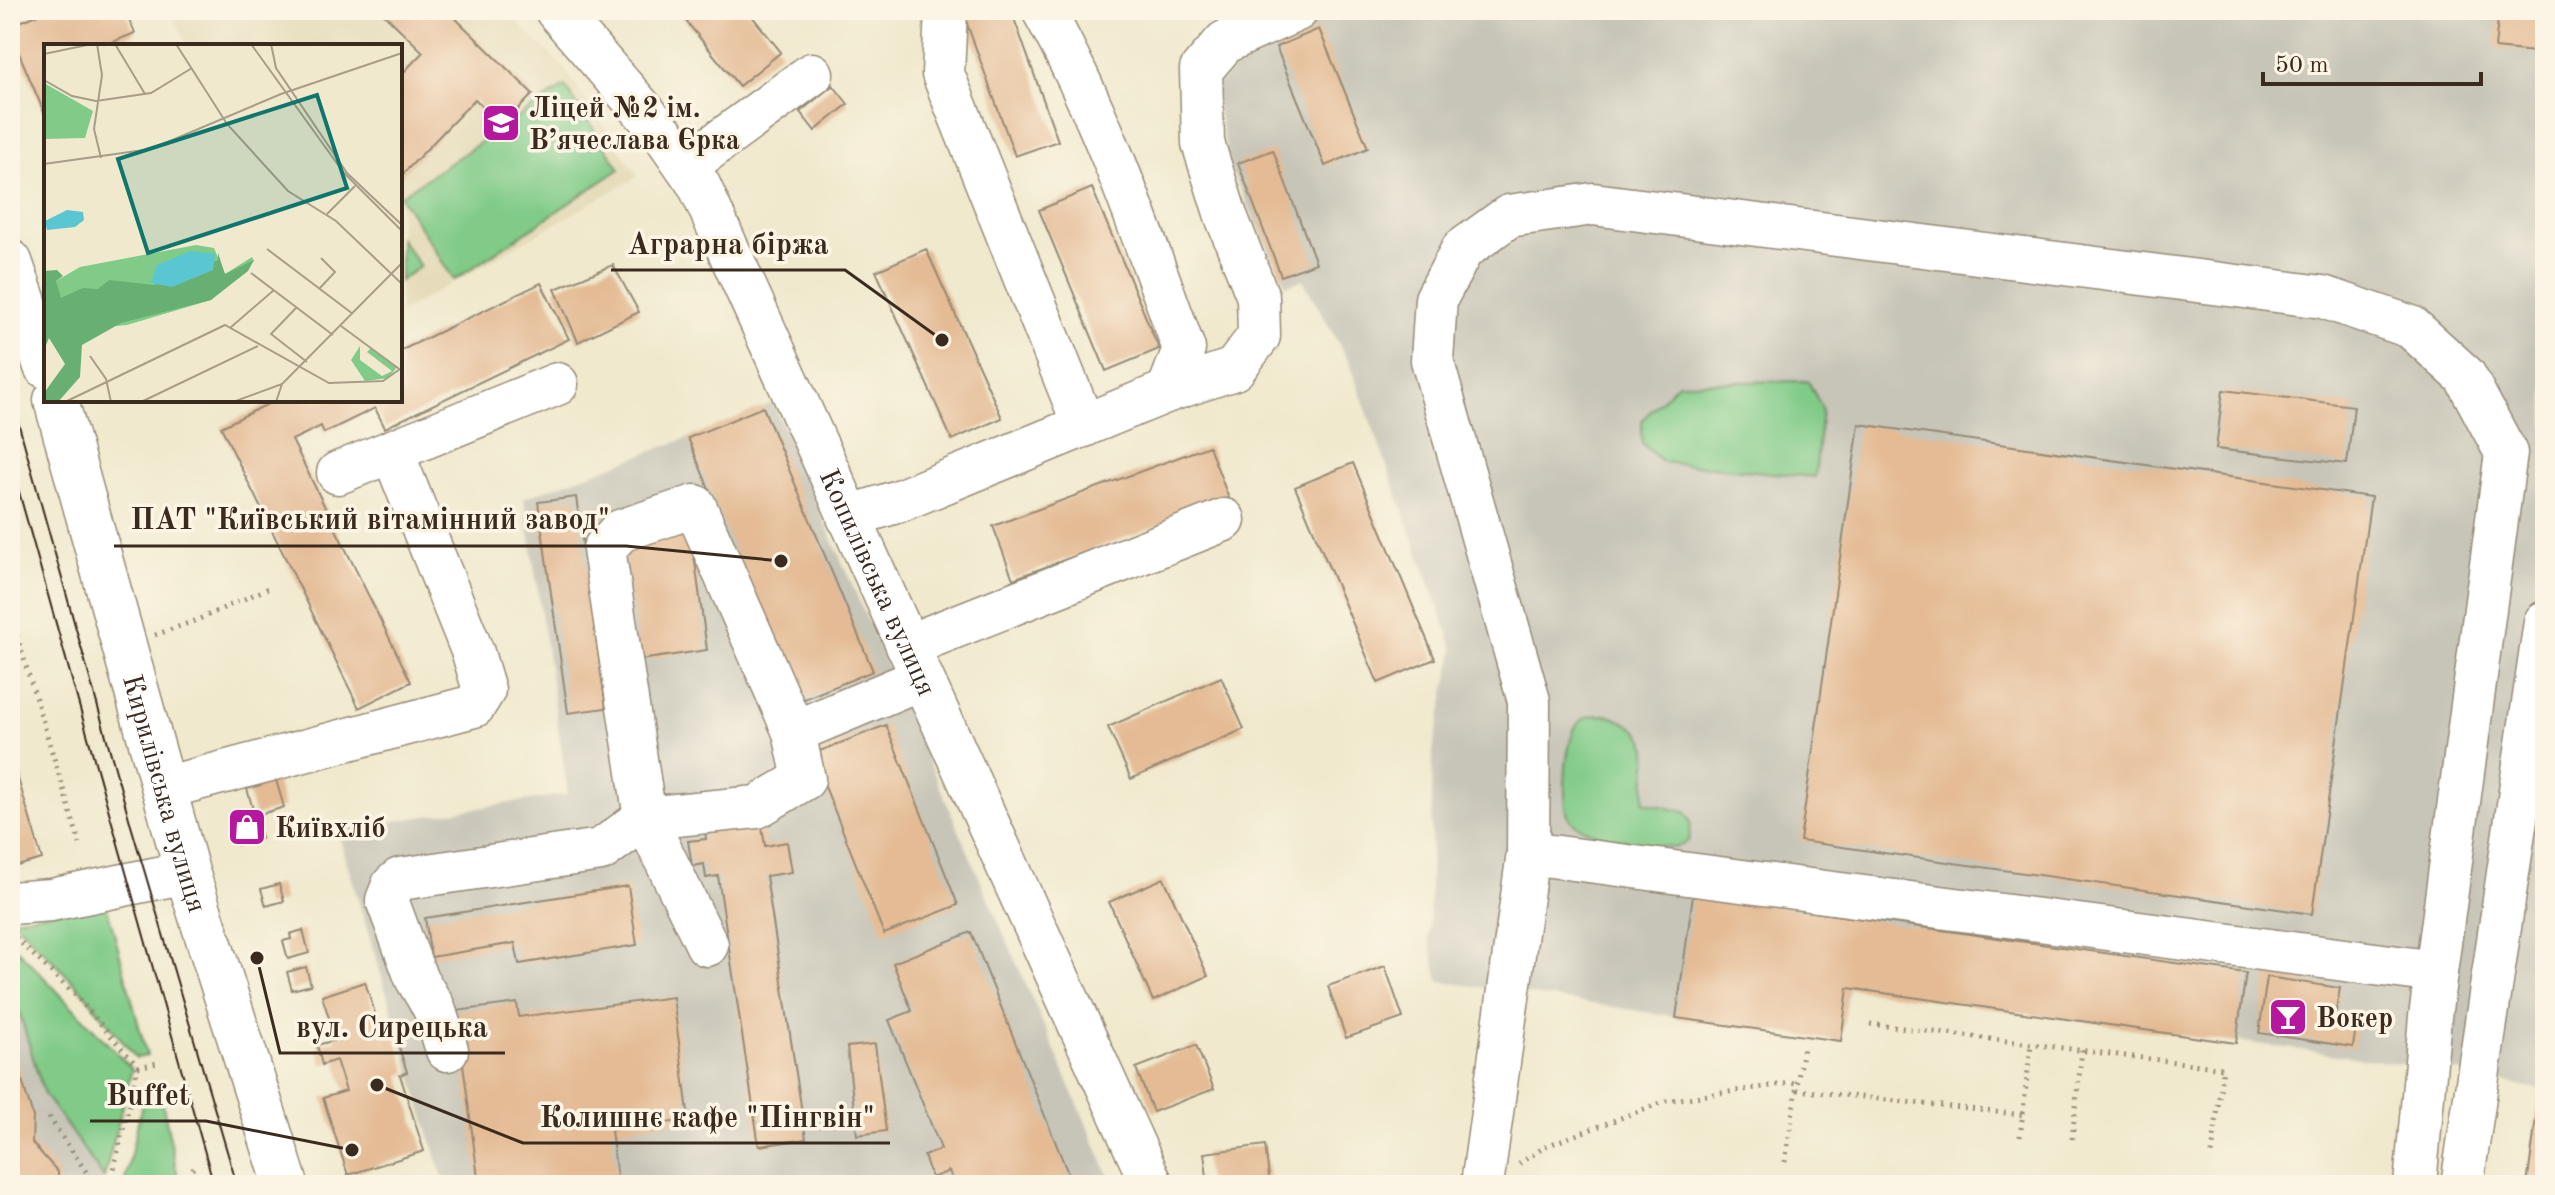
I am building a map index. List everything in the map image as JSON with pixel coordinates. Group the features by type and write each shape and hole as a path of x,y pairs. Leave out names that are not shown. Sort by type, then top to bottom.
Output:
{"main road":[{"path":"10,262 44,360"},
{"name":"Кирилівська вулиця","path":"57,402 187,872 286,1185"}],"street":[{"name":"Копилівська вулиця","path":"556,10 665,136 699,185 1152,1185"},
{"path":"946,10 943,74 1084,426"},
{"path":"1043,10 1065,50 1117,165 1184,349 1168,391"},
{"path":"848,517 899,501 1168,391 1234,369 1259,336 1258,297 1226,216 1203,143 1201,70 1218,26 1297,10"},
{"path":"686,166 812,74"},
{"path":"1496,1177 1528,853 1529,701 1432,360 1436,299 1462,250 1509,216 1593,204 2323,297 2411,327 2465,376 2506,453 2436,972 2415,1185"},
{"path":"338,473 557,384"},
{"path":"164,788 474,706 484,690 477,664 392,451"},
{"path":"447,1050 434,1008 416,978 387,900 397,880 601,850 645,818 757,807 804,779 794,732 695,506 620,531 604,549 645,818 707,945"},
{"path":"794,732 914,662 1224,520"},
{"path":"2462,1185 2545,622"},
{"path":"1528,853 2436,972"},
{"path":"10,903 51,900 187,872"}],"path":[{"path":"154,635 197,620 271,587"},
{"path":"10,613 80,844"},
{"path":"10,932 78,998 138,1067"},
{"path":"1870,1024 2223,1068 2212,1154"},
{"path":"2020,1137 2031,1044"},
{"path":"1785,1162 1803,1046"},
{"path":"2072,1139 2082,1050"},
{"path":"138,1067 157,1063"},
{"path":"110,1185 138,1067"},
{"path":"1496,1177 1546,1146 1666,1101 1798,1082"},
{"path":"1797,1090 2023,1115"},
{"path":"49,1117 95,1185"},
{"path":"192,1169 198,1165"}],"shaded area":[{"name":"Ліцей №2 ім. В’ячеслава Єрка","path":"169,10 505,10 565,69 638,176 402,312 402,44 187,44"},
{"path":"1323,10 2545,10 2545,1185 2540,1090 2461,1072 1849,988 1841,1041 1439,981 1429,940 1433,751 1454,650 1349,362 1303,280 1286,285 1230,168 1213,88 1275,33"},
{"path":"773,403 1113,1185 445,1185 337,830 568,794 524,498 688,438"},
{"path":"10,981 44,1094 104,1178 103,1185 10,1185"}],"green space":[{"path":"565,86 620,169 454,280 402,195"},
{"path":"402,241 420,266 402,280"},
{"path":"1808,381 1822,408 1815,477 1662,462 1642,443 1642,420 1678,383"},
{"path":"1594,715 1606,715 1624,722 1643,737 1647,758 1644,802 1685,812 1691,823 1689,840 1675,848 1635,842 1603,836 1578,826 1570,819 1565,786 1570,742 1581,721"},
{"path":"106,903 147,1056 136,1058 83,992 12,919"},
{"path":"10,942 132,1069 104,1178 44,1094 10,981"},
{"path":"146,1086 159,1086 179,1182 174,1185 124,1185"}],"building":[{"path":"49,10 125,10 135,33 108,44 44,44 44,112 10,26"},
{"path":"380,10 447,10 533,94 502,126 475,99 402,175 402,74 423,52"},
{"path":"677,10 747,10 781,52 739,86"},
{"path":"962,10 1011,10 1058,141 1015,156"},
{"path":"2499,10 2545,10 2545,53 2495,48"},
{"path":"1319,29 1368,148 1325,166 1276,47"},
{"path":"833,85 848,104 815,131 800,112"},
{"path":"1273,150 1316,263 1281,276 1238,163"},
{"path":"1092,188 1159,349 1106,371 1039,210"},
{"path":"926,249 1002,418 952,440 876,271"},
{"path":"613,265 639,312 578,342 555,289"},
{"path":"541,283 569,339 385,428 375,408 324,433 321,426 292,440 411,682 359,708 221,427 272,402 402,402 402,350"},
{"path":"2223,390 2354,406 2347,464 2216,449"},
{"path":"763,407 873,671 797,702 688,438"},
{"path":"1859,424 2371,497 2312,914 1800,841"},
{"path":"1209,446 1229,499 1013,579 993,526"},
{"path":"1353,463 1435,659 1378,683 1295,487"},
{"path":"576,497 606,708 568,713 538,502"},
{"path":"691,532 707,650 640,660 623,541"},
{"path":"1221,677 1244,729 1131,779 1108,727"},
{"path":"886,725 958,905 884,934 812,754"},
{"path":"10,756 42,859 10,868"},
{"path":"276,780 284,807 255,816 247,789"},
{"path":"2545,802 2545,833 2538,832"},
{"path":"255,816 261,839 237,845 232,822"},
{"path":"761,821 765,846 787,842 792,872 766,876 806,1139 759,1146 718,876 706,878 704,864 692,866 688,841 706,839 705,830"},
{"path":"1164,878 1208,976 1153,1001 1109,902"},
{"path":"279,884 284,901 266,906 261,889"},
{"path":"628,886 637,945 519,964 515,943 431,957 425,918"},
{"path":"1693,895 2246,973 2236,1043 1848,988 1841,1041 1676,1018"},
{"path":"303,930 309,953 288,959 283,941 291,939 290,934"},
{"path":"971,932 1069,1176 1046,1185 955,1185 949,1171 932,1178 924,1156 941,1149 889,1020 912,1011 893,963"},
{"path":"1385,966 1403,1018 1346,1038 1328,986"},
{"path":"306,967 311,985 292,990 287,972"},
{"path":"2267,977 2340,988 2335,1016 2357,1020 2353,1047 2259,1033"},
{"path":"365,982 382,1035 394,1032 407,1072 400,1075 424,1151 348,1175 323,1098 346,1091 336,1060 322,1065 317,1045 336,1040 322,996"},
{"path":"673,997 689,1120 611,1130 618,1185 479,1185 456,1011 517,1003 519,1017"},
{"path":"875,1044 886,1131 857,1135 847,1047"},
{"path":"1196,1045 1214,1089 1153,1112 1136,1068"},
{"path":"10,1050 13,1050 33,1117 32,1143 58,1172 58,1185 10,1185"},
{"path":"2543,1069 2545,1185 2527,1185 2540,1090"},
{"path":"1265,1145 1270,1185 1208,1185 1204,1153"}],"tram line":[{"path":"10,393 132,829 237,1185"},
{"path":"10,460 214,1185"}],"place":[{"name":"Ліцей №2 ім. В’ячеслава Єрка","path":"501,123"},
{"name":"Аграрна біржа","path":"942,340"},
{"name":"ПАТ \"Київський вітамінний завод\"","path":"781,561"},
{"name":"Київхліб","path":"247,827"},
{"name":"вул. Сирецька","path":"257,958"},
{"name":"Вокер","path":"2288,1017"},
{"name":"Колишнє кафе \"Пінгвін\"","path":"377,1085"},
{"name":"Buffet","path":"352,1150"}]}
